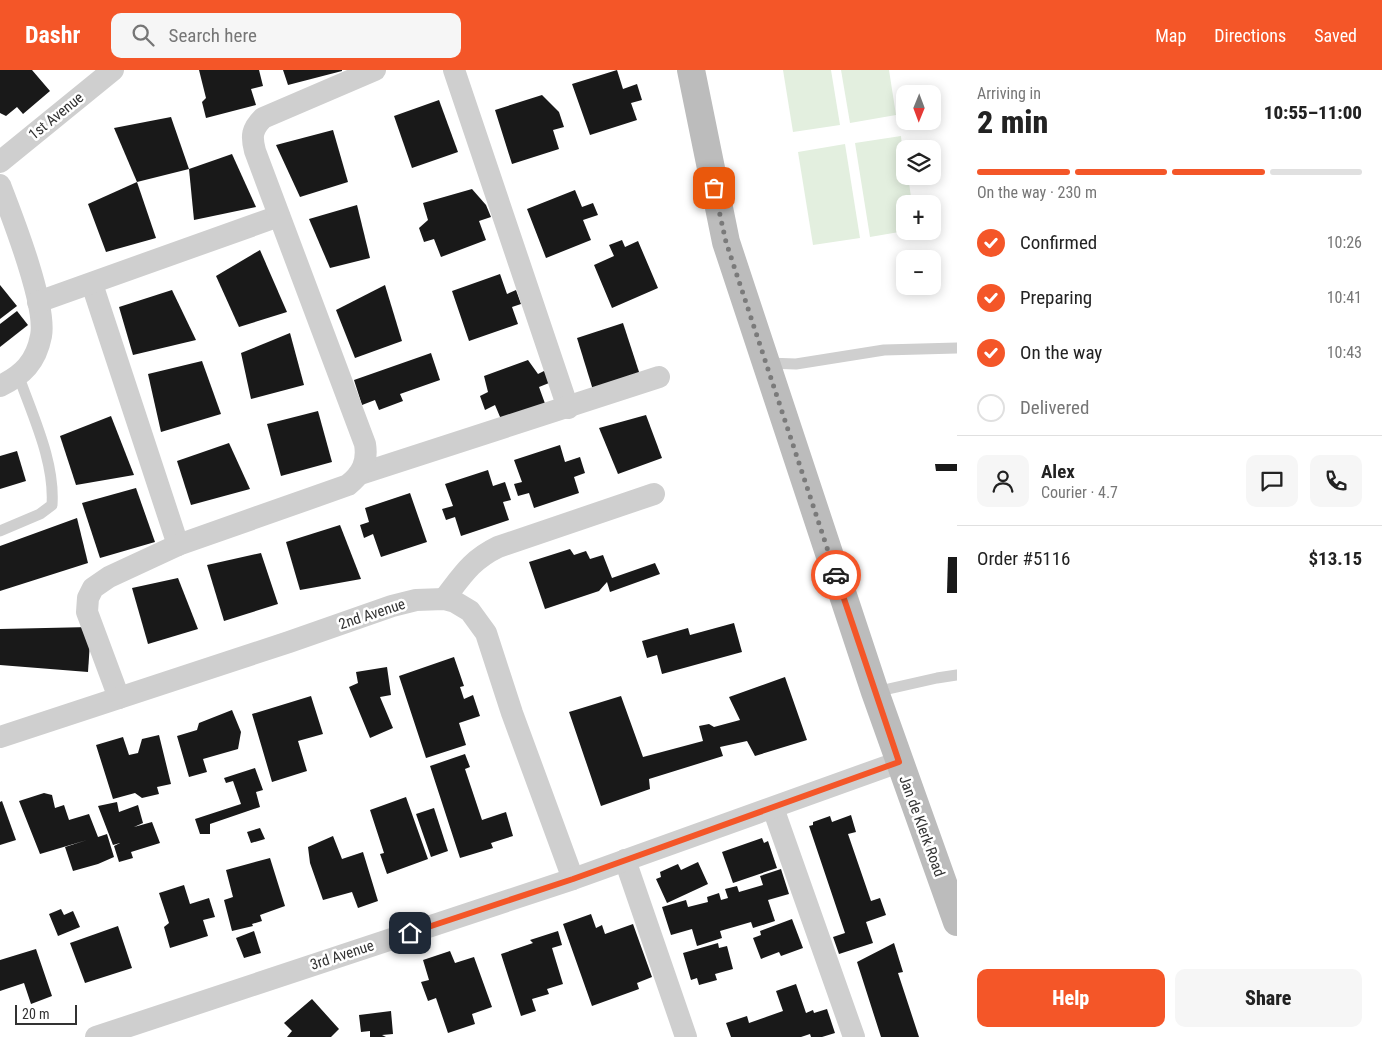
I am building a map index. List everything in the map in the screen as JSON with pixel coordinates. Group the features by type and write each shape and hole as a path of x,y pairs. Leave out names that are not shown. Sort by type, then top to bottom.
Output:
{"street":[{"name":"1st Avenue","path":"0,162 113,70"},
{"path":"360,474 367,454 366,444 279,216 255,151 252,137 254,128 263,118 375,70"},
{"path":"454,70 568,408"},
{"name":"Jan de Klerk Road","path":"691,70 726,242 875,692 957,922"},
{"path":"0,185 14,218 38,302 42,334 34,359 10,382"},
{"path":"38,302 279,216"},
{"path":"92,284 178,545"},
{"path":"119,698 87,612 88,598 93,588 109,577 178,545 348,485 360,474 659,377"},
{"path":"444,599 471,563 481,555 498,547 654,494"},
{"name":"2nd Avenue","path":"0,737 392,606 422,599 444,599 455,602 470,611 486,633 573,879"},
{"name":"3rd Avenue","path":"96,1037 573,879 899,762"},
{"path":"773,808 854,1037"},
{"path":"625,860 686,1037"}],"lane":[{"path":"765,364 796,364 884,350 957,348"},
{"path":"0,531 40,514 52,505 53,487 48,464 10,382"},
{"path":"875,692 957,675"}],"green space":[{"path":"783,70 831,70 840,125 793,132"},
{"path":"841,70 889,70 896,115 850,123"},
{"path":"901,136 901,140 896,140 896,185 909,185 911,195 896,195 896,233 870,237 855,143"},
{"path":"845,144 860,238 813,245 798,152"}],"building":[{"path":"0,70 32,70 50,91 23,114 17,107 6,116 0,113"},
{"path":"199,70 259,70 263,86 251,89 256,105 206,118 202,102 206,98"},
{"path":"283,70 342,70 342,71 288,85"},
{"path":"617,70 623,89 637,84 642,100 631,103 637,120 590,135 572,84"},
{"path":"542,95 559,112 564,127 553,130 559,149 512,164 495,110"},
{"path":"439,100 458,152 412,168 394,116"},
{"path":"171,117 189,169 137,182 114,128"},
{"path":"333,130 348,182 300,197 276,145"},
{"path":"232,154 256,207 194,220 189,169"},
{"path":"137,182 156,238 106,252 88,204"},
{"path":"472,189 486,205 491,217 479,221 486,240 441,257 434,239 424,242 419,228 428,220 423,203"},
{"path":"575,190 582,207 593,203 598,215 583,220 591,240 546,258 527,209"},
{"path":"357,205 370,258 330,268 309,219"},
{"path":"622,240 625,247 638,241 658,288 612,308 594,265 614,256 609,245"},
{"path":"260,250 287,312 239,327 216,276"},
{"path":"500,274 507,294 516,290 521,304 512,307 518,324 469,341 452,291"},
{"path":"0,285 17,306 0,319"},
{"path":"385,285 402,341 355,358 336,310"},
{"path":"172,290 196,340 133,355 119,307"},
{"path":"17,311 28,325 0,347 0,324"},
{"path":"623,323 640,375 593,390 577,338"},
{"path":"290,333 304,385 251,399 241,353"},
{"path":"431,353 440,380 400,394 403,401 379,410 375,400 362,405 354,380"},
{"path":"528,360 538,374 546,370 549,383 539,387 547,409 503,424 495,405 485,410 480,396 488,392 484,376"},
{"path":"202,361 221,414 161,432 148,374"},
{"path":"318,411 332,462 281,476 267,424"},
{"path":"646,415 662,458 618,474 599,428"},
{"path":"111,416 134,475 76,485 60,436"},
{"path":"229,443 250,489 191,505 177,461"},
{"path":"560,445 565,462 580,457 585,473 574,477 579,493 534,508 529,493 518,496 514,484 522,482 514,460"},
{"path":"17,451 26,481 0,489 0,456"},
{"path":"935,464 957,464 957,471 936,471"},
{"path":"488,470 493,486 505,482 511,500 503,502 509,520 461,536 455,517 446,520 442,509 453,506 445,484"},
{"path":"136,488 155,542 100,558 82,503"},
{"path":"410,493 427,542 381,557 373,534 364,538 360,525 369,522 365,508"},
{"path":"77,518 88,563 0,591 0,546"},
{"path":"340,525 361,579 300,590 286,542"},
{"path":"570,549 574,555 586,551 590,559 603,555 612,578 655,563 660,574 610,592 607,582 599,591 545,609 529,562"},
{"path":"261,553 278,604 224,621 207,565"},
{"path":"948,557 957,557 957,593 947,593"},
{"path":"178,578 198,629 148,644 132,588"},
{"path":"734,623 742,652 662,674 657,655 647,658 642,641 688,628 690,635"},
{"path":"91,627 88,672 0,665 0,629"},
{"path":"454,657 464,686 460,687 464,699 473,695 480,716 459,723 466,745 426,758 399,676"},
{"path":"387,667 391,695 380,697 393,728 370,738 349,687 358,683 356,672"},
{"path":"785,677 807,740 755,756 747,741 720,747 723,756 649,779 650,789 601,806 569,712 621,696 643,757 703,741 699,726 709,724 714,727 740,720 729,697"},
{"path":"311,696 323,734 298,741 307,771 272,782 252,714"},
{"path":"232,710 241,732 238,749 203,759 207,772 189,777 177,736 197,730 199,723"},
{"path":"159,735 171,784 157,787 159,794 142,798 135,793 113,799 96,745 123,737 129,755 138,753 142,739"},
{"path":"465,754 470,767 465,769 482,820 506,812 513,836 491,843 493,848 460,858 430,766"},
{"path":"255,768 263,790 256,792 260,807 210,824 210,834 200,834 195,819 241,804 233,781 226,783 224,778"},
{"path":"44,793 52,795 55,808 64,805 69,820 89,814 98,837 107,834 114,857 73,871 65,847 87,840 40,854 19,801"},
{"path":"406,797 428,859 387,874 380,854 384,853 370,810"},
{"path":"2,801 16,840 0,845 0,802"},
{"path":"117,802 119,812 138,805 143,823 134,827 152,822 160,843 131,852 133,858 119,862 114,846 120,843 113,845 98,806"},
{"path":"434,808 448,851 431,857 416,814"},
{"path":"851,815 856,832 848,834 871,901 880,898 886,915 866,922 873,943 839,954 833,937 845,933 809,826 813,825 813,822 830,816 832,822"},
{"path":"260,828 265,839 251,843 247,832"},
{"path":"333,836 342,859 363,852 378,901 358,908 352,892 323,900 310,863 308,847"},
{"path":"762,838 764,843 768,841 777,868 733,883 722,852"},
{"path":"270,858 285,906 260,915 262,921 252,924 253,926 232,931 224,900 233,897 226,870"},
{"path":"698,862 708,884 667,903 656,879 661,877 660,872 678,864 681,870"},
{"path":"781,869 789,894 768,900 775,921 753,928 751,922 720,931 722,938 697,946 692,929 671,935 662,907 686,900 688,907 708,902 707,897 719,893 721,900 728,898 725,889 737,886 739,892 763,885 760,876"},
{"path":"184,885 190,904 209,898 215,917 203,920 208,936 170,948 164,927 169,923 159,893"},
{"path":"61,909 64,915 73,911 80,927 58,936 49,914"},
{"path":"591,914 596,928 602,925 605,934 633,924 652,977 637,983 639,989 592,1006 563,924"},
{"path":"792,919 803,948 781,956 779,952 761,959 753,938 761,935 760,931"},
{"path":"118,926 132,968 85,983 70,943"},
{"path":"254,931 261,953 244,958 236,938"},
{"path":"558,931 562,945 552,948 563,984 547,989 549,994 532,999 536,1011 521,1016 501,954 533,943 530,940"},
{"path":"718,943 719,948 727,946 733,969 715,974 717,980 699,985 697,978 691,980 683,953"},
{"path":"894,943 903,972 898,973 919,1037 881,1037 857,962"},
{"path":"36,949 52,996 31,1004 24,983 0,991 0,960"},
{"path":"450,951 455,963 474,957 492,1007 472,1014 475,1024 448,1033 436,998 428,1001 421,982 429,980 423,960"},
{"path":"796,984 806,1013 813,1010 814,1013 827,1009 835,1033 822,1037 811,1037 810,1034 801,1037 731,1037 726,1023 747,1016 749,1023 783,1011 776,991"},
{"path":"312,999 339,1029 331,1037 287,1037 292,1031 284,1023"},
{"path":"391,1011 393,1034 382,1035 386,1037 370,1037 370,1031 361,1032 359,1015"}],"way so far":[{"path":"714,188 726,242 836,575"}],"route":[{"path":"410,933 573,879 899,762 836,575"}]}
